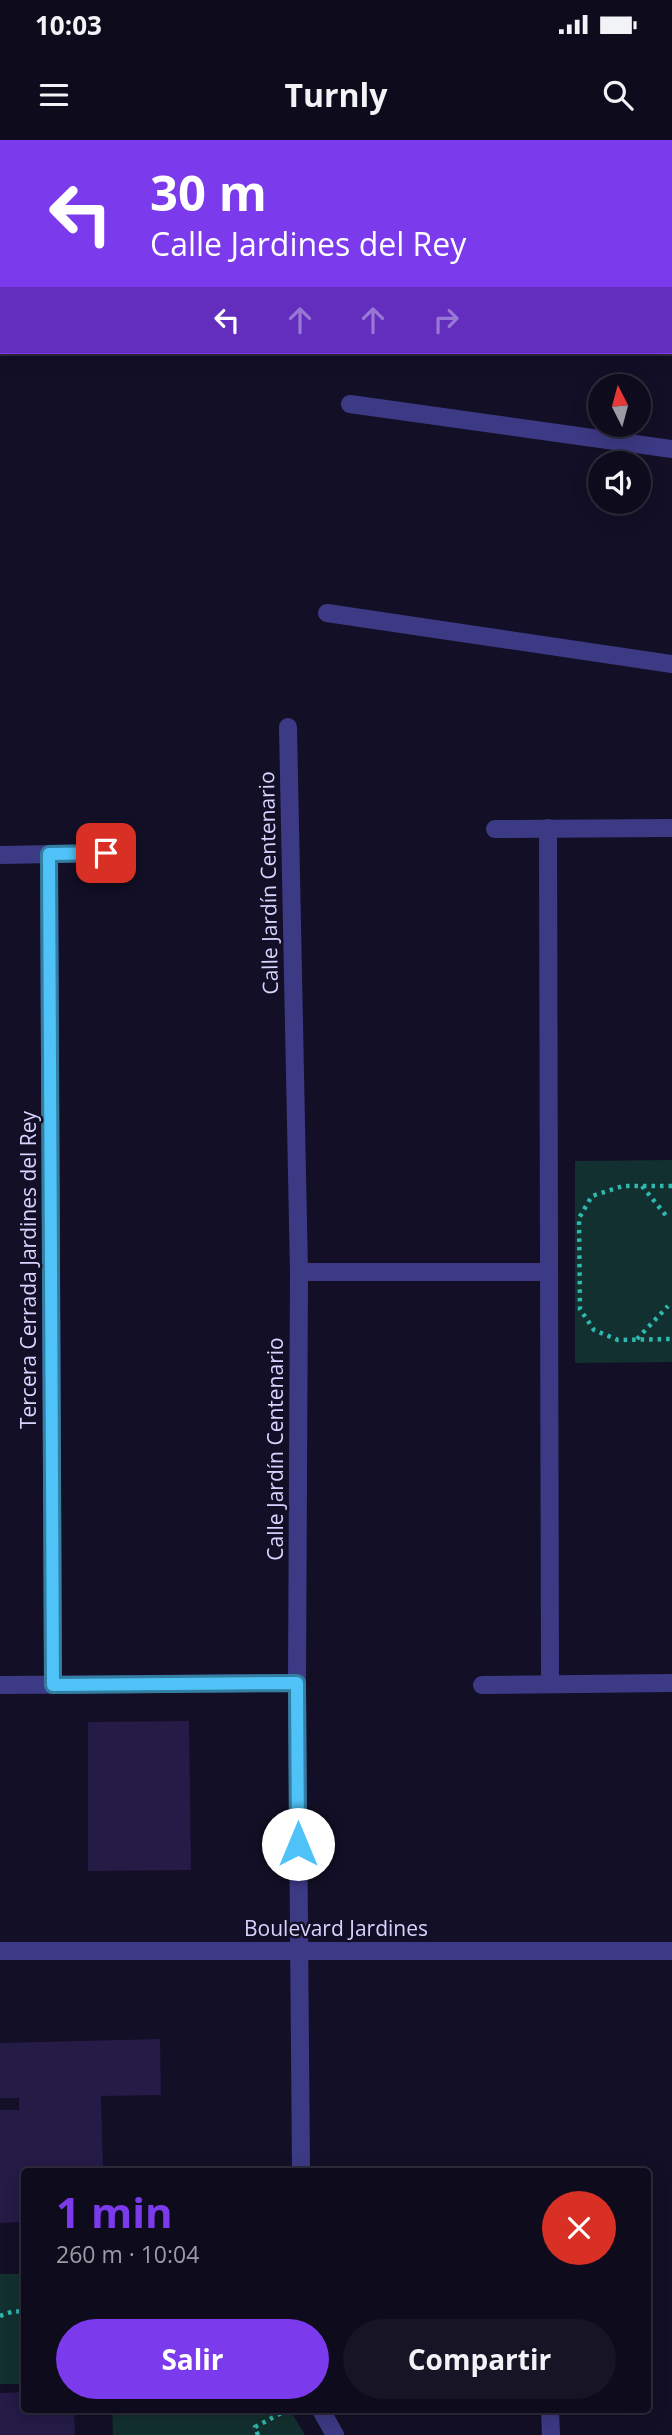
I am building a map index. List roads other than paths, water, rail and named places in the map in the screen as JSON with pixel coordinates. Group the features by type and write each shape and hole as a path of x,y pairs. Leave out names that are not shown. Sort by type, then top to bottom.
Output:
{"street":[{"path":"349,404 672,449"},
{"path":"327,613 672,664"},
{"name":"Calle Jardín Centenario","path":"288,727 299,1272 297,1683 301,2168"},
{"path":"548,828 550,1684"},
{"path":"495,829 672,828"},
{"path":"0,855 106,853"},
{"name":"Tercera Cerrada Jardines del Rey","path":"49,854 53,1685"},
{"path":"299,1272 549,1272"},
{"path":"0,1685 297,1683"},
{"path":"482,1685 672,1683"},
{"name":"Boulevard Jardines","path":"0,1951 672,1951"},
{"path":"323,2413 335,2435"},
{"path":"550,2413 551,2435"}]}
